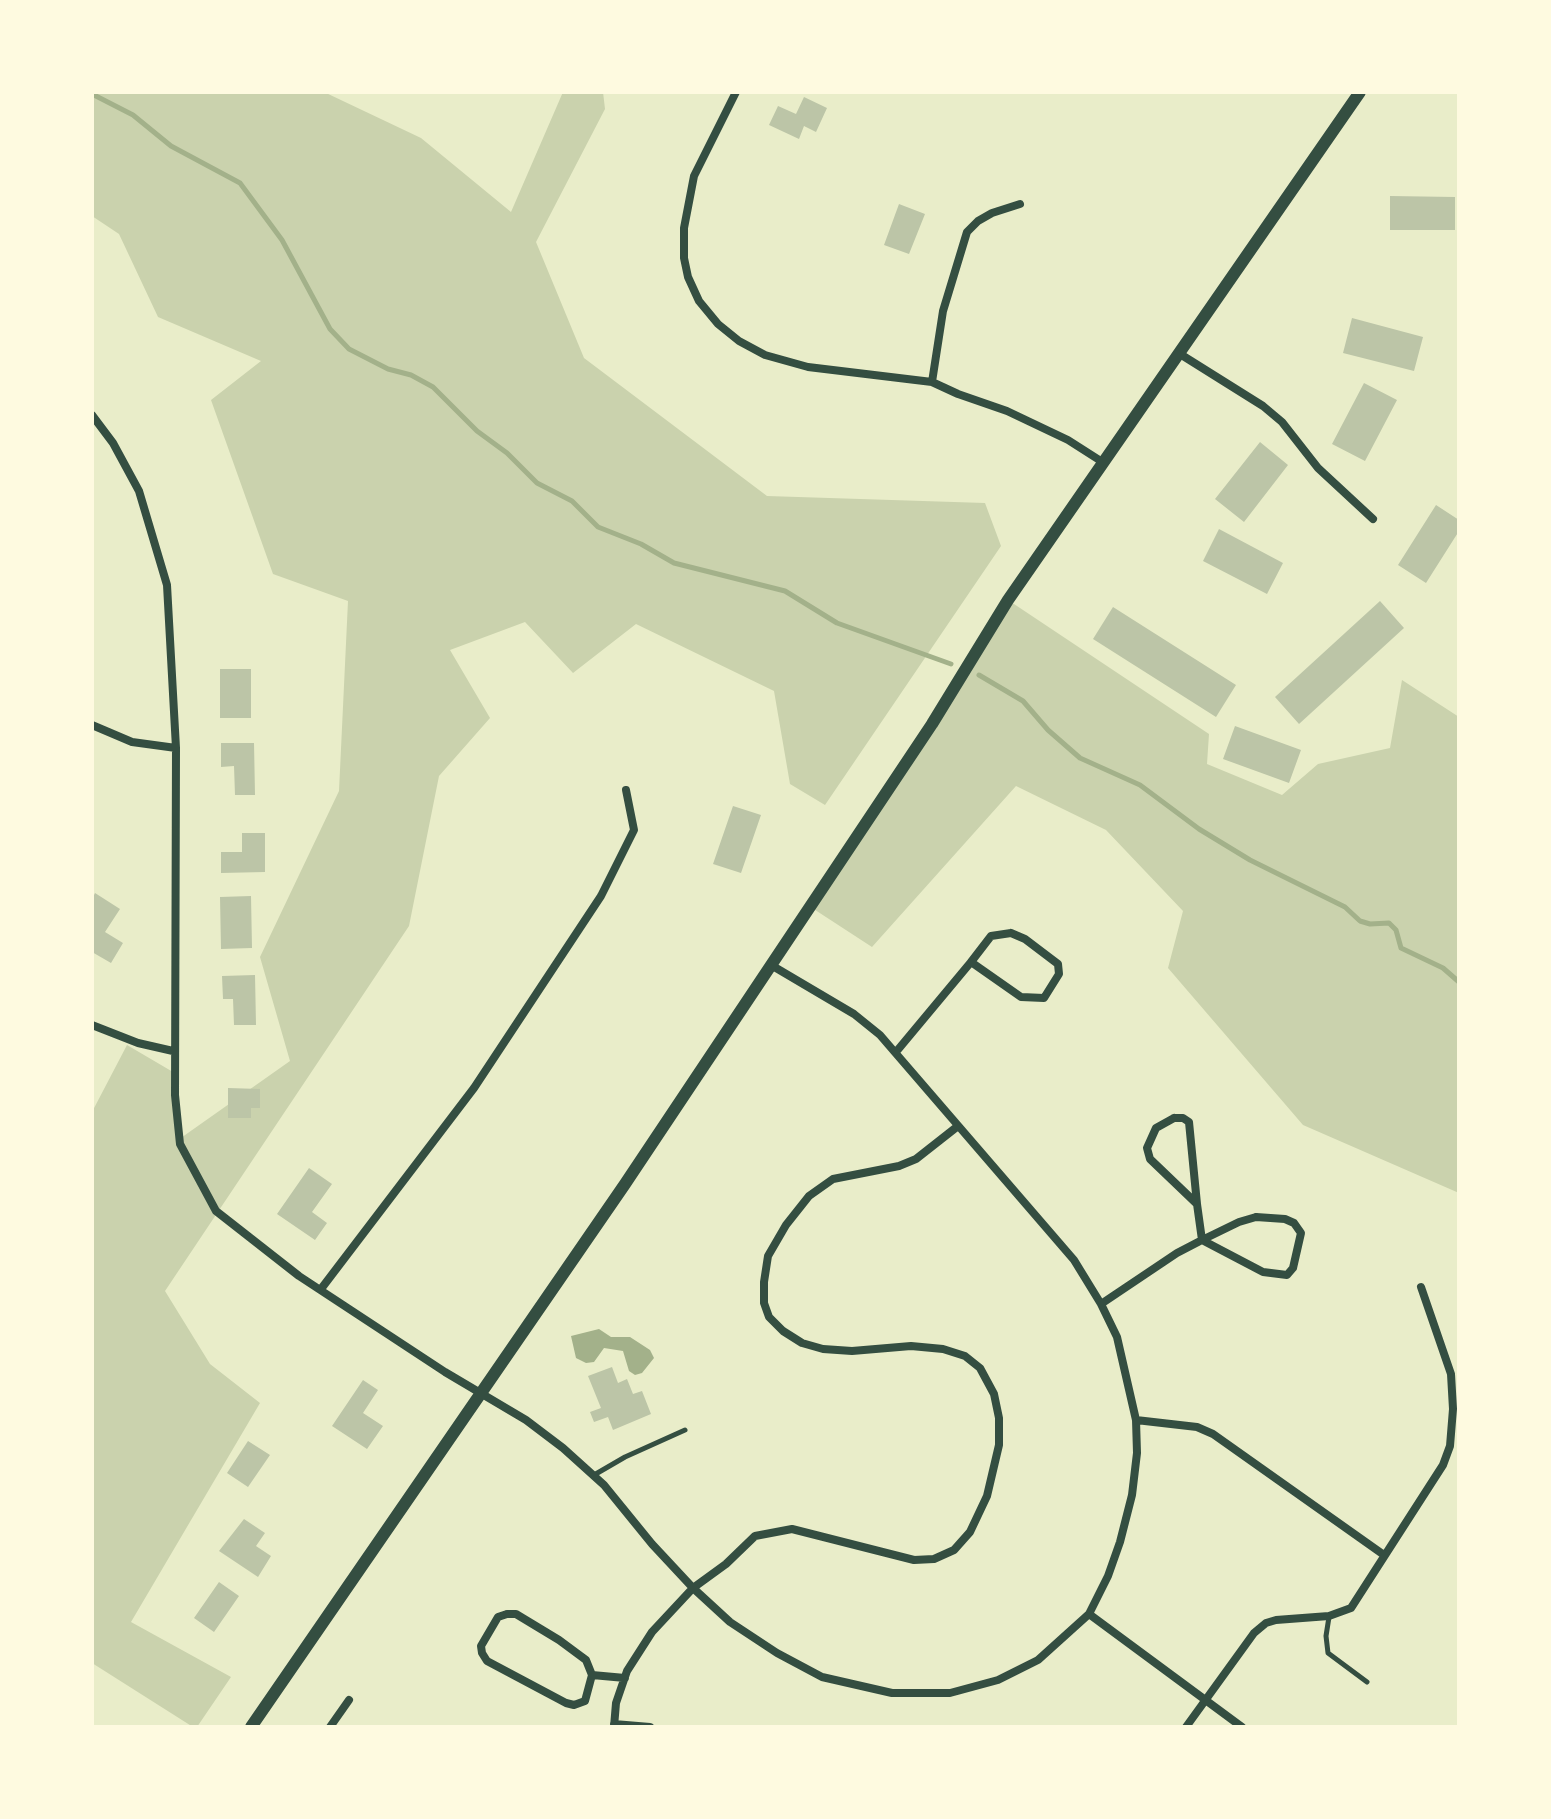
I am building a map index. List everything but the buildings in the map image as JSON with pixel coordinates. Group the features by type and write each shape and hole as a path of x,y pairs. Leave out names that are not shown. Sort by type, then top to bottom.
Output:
{"street":[{"path":"736,92 694,176 684,228 684,258 688,277 699,301 718,324 739,341 765,355 808,367 932,382 1032,423 1068,440 1104,463"},
{"path":"251,1727 482,1394 771,965 932,724 1008,600 1360,92"},
{"path":"932,382 943,311 967,232 992,213 1020,204"},
{"path":"1180,354 1263,406 1282,422 1318,468 1373,519"},
{"path":"92,415 113,443 139,491 167,585 176,748 173,1051 180,1144 216,1211 321,1289 526,1420 594,1475 693,1588 730,1622 789,1659 838,1682 892,1693 950,1693 998,1680 1038,1660 1089,1614 1108,1576 1120,1542 1132,1495 1137,1453 1136,1420 1117,1337 1074,1260 896,1052 854,1014 771,965"},
{"path":"92,725 132,742 176,748"},
{"path":"321,1289 474,1088 601,896 634,830 626,790"},
{"path":"896,1052 991,936 1011,933 1025,939 1058,964 1059,974 1044,998 1021,997 971,962"},
{"path":"92,1025 138,1043 173,1051"},
{"path":"1197,1204 1150,1159 1147,1148 1156,1128 1174,1118 1189,1122 1202,1240"},
{"path":"650,1727 614,1725 616,1703 625,1678 652,1632 693,1588 726,1564 755,1536 792,1529 914,1560 934,1559 954,1550 970,1532 994,1474 999,1445 999,1418 994,1394 980,1368 965,1356 943,1349 911,1346 852,1351 813,1346 783,1331 769,1317 764,1303 768,1256 786,1225 809,1196 833,1179 899,1166 916,1159 958,1126"},
{"path":"1101,1304 1177,1253 1202,1240 1239,1222 1256,1217 1285,1219 1294,1223 1301,1233 1293,1268 1287,1275 1263,1272 1202,1240"},
{"path":"1186,1727 1254,1633 1266,1623 1329,1616 1351,1608 1443,1465 1450,1446 1453,1409 1451,1374 1421,1287"},
{"path":"1136,1420 1197,1427 1213,1434 1384,1555"},
{"path":"516,1614 586,1660 592,1675 585,1701 574,1705 566,1703 487,1661 481,1646 498,1617 516,1614"},
{"path":"1089,1614 1242,1727"},
{"path":"592,1675 625,1678"},
{"path":"330,1727 349,1700"}],"lane":[{"path":"594,1475 685,1430"},
{"path":"1329,1616 1326,1636 1328,1653 1367,1682"}],"shaded area":[{"path":"92,92 324,92 421,138 511,212 563,92 603,92 605,109 536,242 584,358 767,496 985,503 1001,546 825,805 790,784 774,691 636,624 573,673 525,622 450,650 490,718 439,776 409,926 165,1291 210,1364 260,1403 131,1622 231,1677 197,1727 92,1663 92,1112 127,1045 173,1072 178,1140 290,1061 260,957 339,791 348,601 273,574 211,400 261,361 158,317 119,234 92,216"},
{"path":"1008,600 1209,734 1207,764 1282,795 1318,764 1390,748 1402,680 1459,717 1459,1193 1303,1125 1168,968 1183,911 1106,830 1016,786 872,947 809,906"},
{"path":"599,1329 611,1337 630,1337 650,1350 654,1358 642,1373 635,1375 629,1371 623,1351 604,1348 594,1362 586,1363 576,1358 571,1336"}],"waterway":[{"path":"92,94 133,115 171,146 240,183 282,240 330,329 349,349 433,387 477,431 507,453 537,483 572,501 598,527 641,544 674,563 785,591 837,623 951,664"},
{"path":"979,675 1023,701 1048,730 1080,758 1140,785 1199,829 1250,860 1345,907 1360,921 1389,923 1396,930 1401,948 1443,968 1459,982"}]}
